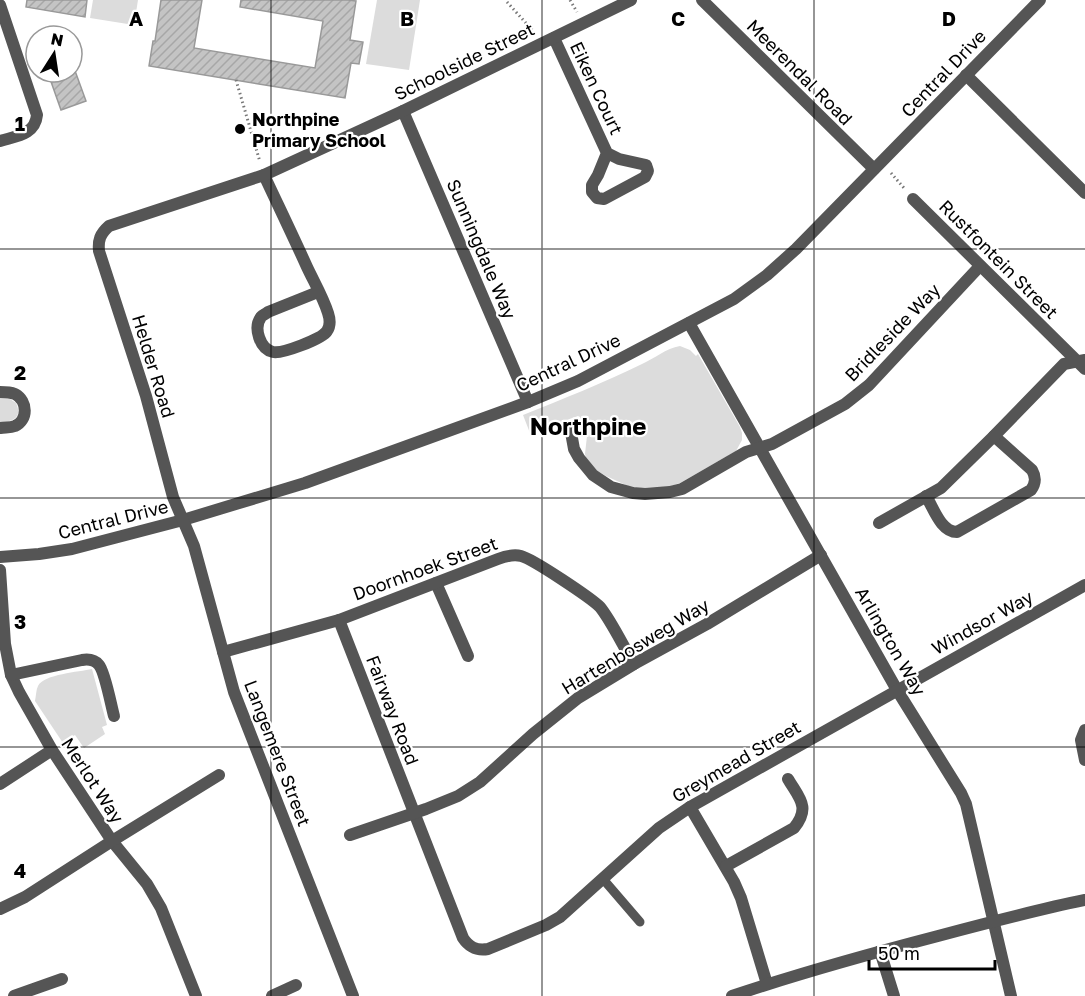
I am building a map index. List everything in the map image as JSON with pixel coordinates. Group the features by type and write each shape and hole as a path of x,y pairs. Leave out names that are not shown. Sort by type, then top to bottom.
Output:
{"street":[{"name":"Schoolside Street","path":"109,226 264,175 403,111 631,0"},
{"name":"Meerendal Road","path":"702,0 874,169"},
{"name":"Central Drive","path":"0,557 72,549 183,520 305,483 528,402 578,381 734,299 767,275 796,249 1040,0"},
{"path":"0,5 38,115 31,130 0,141"},
{"name":"Eiken Court","path":"554,38 607,153 619,159 645,165 648,171 645,177 604,199 597,198 592,192 592,185 607,153"},
{"path":"966,75 1085,193"},
{"name":"Sunningdale Way","path":"403,111 528,402"},
{"path":"264,175 329,314 330,323 327,332 319,338 283,351 273,352 265,348 258,333 257,325 261,317 318,292"},
{"name":"Rustfontein Street","path":"913,199 1082,364"},
{"name":"Helder Road","path":"109,226 99,238 99,251 146,396 173,497 183,520"},
{"name":"Bridleside Way","path":"570,427 574,449 579,459 593,475 611,487 633,493 658,494 682,489 746,452 772,444 845,404 869,385 980,266"},
{"name":"Arlington Way","path":"689,323 897,690 962,793 1011,996"},
{"path":"879,523 941,488 1064,364 1082,364"},
{"path":"0,392 16,395 24,404 25,410 24,416 17,425 0,428"},
{"path":"926,496 944,526 952,532 957,532 1031,490 1035,482 1032,470 994,436"},
{"name":"Langemere Street","path":"183,520 194,546 234,692 353,996"},
{"name":"Hartenbosweg Way","path":"413,813 467,791 578,698 821,555"},
{"name":"Doornhoek Street","path":"223,652 339,620 505,556 520,556 580,592 598,606 634,664"},
{"name":"Merlot Way","path":"0,570 5,644 11,675 52,750 112,841 155,896 196,996"},
{"path":"436,583 468,656"},
{"name":"Windsor Way","path":"897,690 1085,585"},
{"name":"Fairway Road","path":"339,620 463,938 472,947"},
{"path":"11,675 81,660 94,660 102,669 114,716"},
{"name":"Greymead Street","path":"472,947 488,949 546,926 560,917 659,828 690,807 897,690"},
{"path":"1085,730 1081,740 1085,760"},
{"path":"0,784 52,750"},
{"path":"0,909 25,897 219,775"},
{"path":"726,866 794,828 799,822 804,813 803,807 788,779"},
{"path":"690,807 726,866 741,898 767,984"},
{"path":"350,835 413,813"},
{"path":"739,995 767,984 880,951 1085,900"},
{"path":"880,951 894,996"},
{"path":"14,996 62,979"},
{"path":"272,996 296,985"}],"lane":[{"path":"603,879 640,922"}],"path":[{"path":"507,2 535,33 540,44"},
{"path":"236,80 264,175"},
{"path":"888,170 913,199"}],"shaded area":[{"path":"93,0 138,0 134,25 90,18"},
{"path":"377,0 420,0 409,70 366,64"},
{"path":"680,346 690,350 696,356 698,354 740,427 742,440 736,451 680,483 668,487 641,488 628,486 596,470 586,458 587,436 578,416 530,433 523,415"},
{"path":"0,398 10,399 16,403 18,412 15,418 0,422"},
{"path":"92,669 107,725 102,727 105,734 84,748 75,735 63,743 35,701 37,688 42,682 54,676"}],"building":[{"path":"27,0 87,0 85,17 26,7"},
{"path":"161,0 202,0 194,48 315,68 323,21 240,7 241,0 356,1 350,40 363,42 359,64 351,63 345,98 149,66"},
{"path":"52,84 80,84 86,101 61,110"}],"place":[{"name":"Northpine Primary School","path":"240,129"}],"district":[{"name":"Northpine","path":"588,425"}]}
